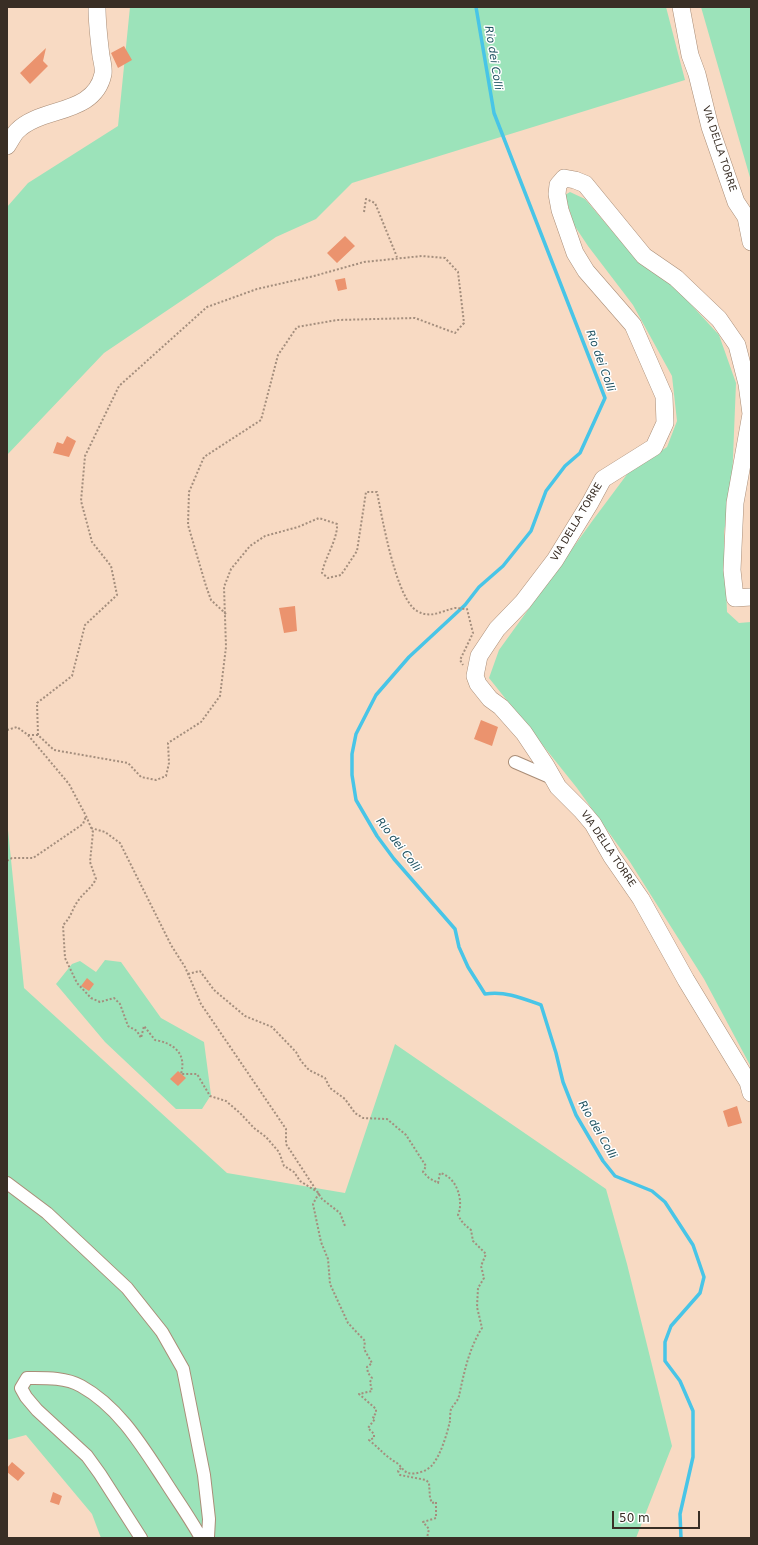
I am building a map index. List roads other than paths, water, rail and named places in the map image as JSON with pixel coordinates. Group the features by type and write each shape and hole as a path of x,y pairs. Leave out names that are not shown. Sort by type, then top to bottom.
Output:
{"street":[{"path":"7,146 18,131 36,120 68,108 88,98 98,88 103,73 97,7"},
{"name":"VIA DELLA TORRE","path":"681,7 688,37 690,55 697,74 710,127 736,202 746,217 751,242"},
{"name":"VIA DELLA TORRE","path":"751,597 735,598 732,570 735,503 751,414 747,384 737,345 718,319 698,299 676,278 644,256 585,184 564,178 558,185 557,194 560,210 575,253 586,271 633,325 664,396 665,423 654,447 603,479 555,560 523,602 497,629 479,656 475,676 478,684 490,699 501,707 524,734 558,787 582,810 593,824 612,857 642,899 686,980 748,1082 751,1093"},
{"path":"515,762 552,778"},
{"path":"7,1183 47,1213 127,1288 162,1332 182,1369 204,1475 209,1519 208,1536 202,1538 141,1443 104,1403 80,1385 51,1378 27,1378 21,1388 26,1397 37,1410 87,1456 142,1538"}],"waterway":[{"name":"Rio dei Colli","path":"476,7 494,113 605,398 580,453 565,466 546,491 531,531 503,566 479,587 465,605 409,657 376,695 356,734 352,754 352,775 356,800 377,836 394,859 455,929 459,947 468,967 485,994 507,994 541,1005 556,1053 563,1082 576,1115 603,1161 615,1176 652,1191 665,1202 693,1245 704,1277 700,1293 671,1326 665,1342 665,1361 680,1381 693,1411 693,1457 680,1514 681,1538"}]}
